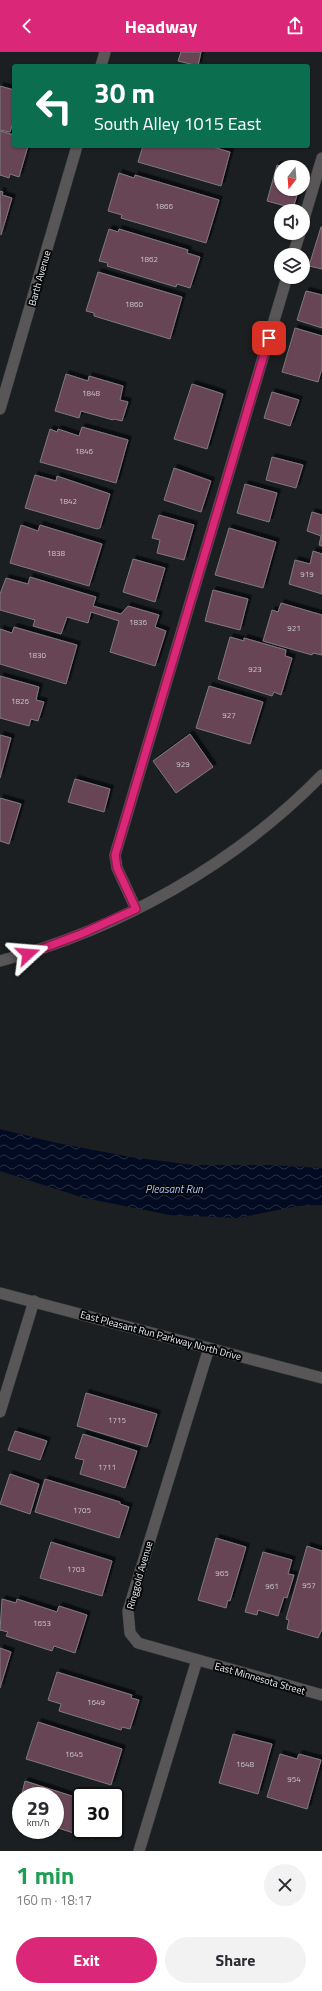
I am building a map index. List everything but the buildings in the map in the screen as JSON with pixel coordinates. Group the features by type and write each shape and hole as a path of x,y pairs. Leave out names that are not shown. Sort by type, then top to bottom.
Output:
{"street":[{"path":"102,64 105,52"},
{"name":"Barth Avenue","path":"0,410 76,148"},
{"path":"308,204 322,158"},
{"path":"136,909 117,868 115,855 285,284"},
{"path":"0,961 56,944 136,909 195,876 229,853 284,810 322,775"},
{"name":"East Pleasant Run Parkway North Drive","path":"0,1292 322,1378"},
{"path":"0,1412 34,1301"},
{"name":"Ringgold Avenue","path":"197,1660 138,1643 130,1633 128,1611 209,1348"},
{"path":"139,1851 197,1660"},
{"name":"East Minnesota Street","path":"197,1660 322,1696"}],"water":[{"name":"Pleasant Run","path":"0,1129 57,1143 131,1157 193,1165 268,1165 322,1168 322,1205 298,1206 237,1218 170,1215 84,1198 0,1171"}],"route":[{"path":"28,954 81,934 136,909 114,859 269,338"}]}
